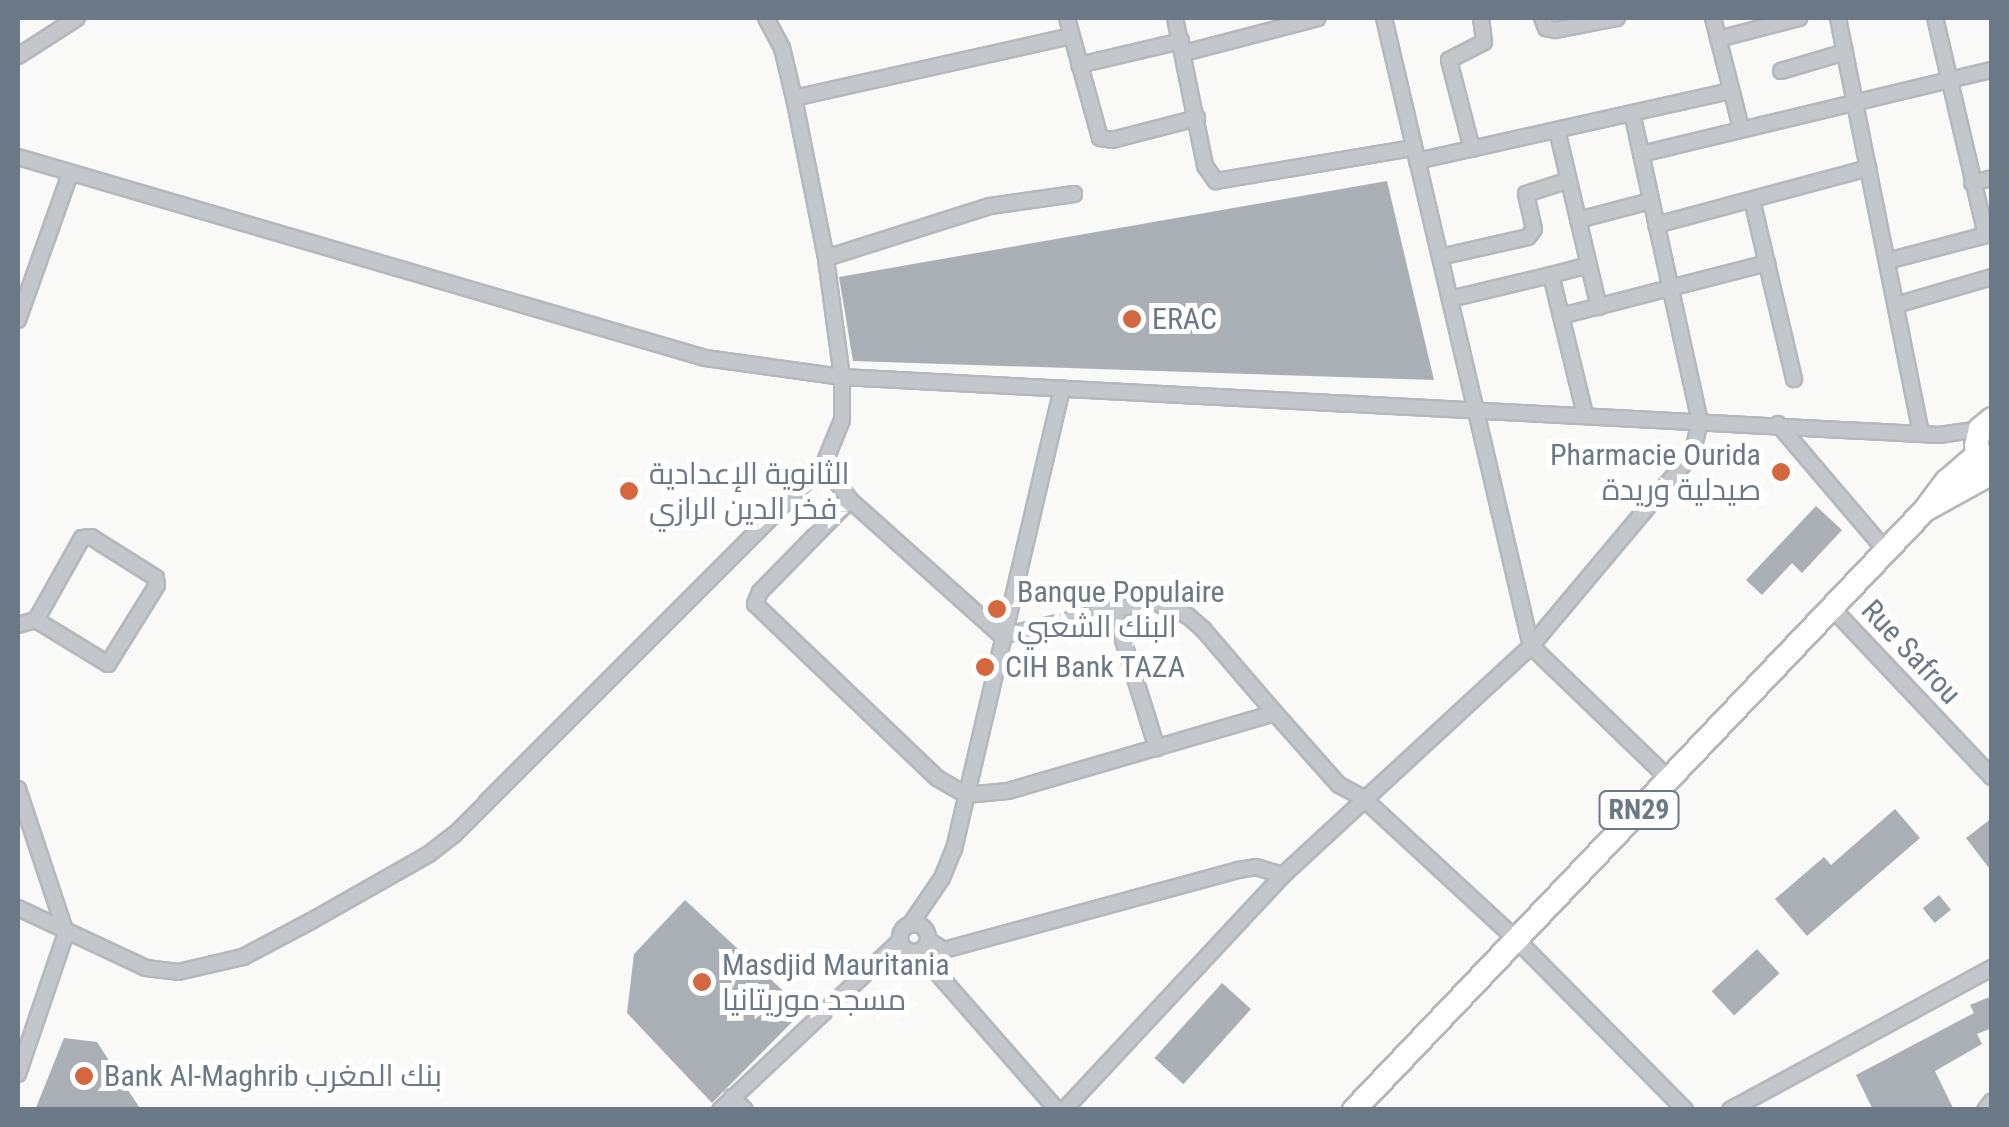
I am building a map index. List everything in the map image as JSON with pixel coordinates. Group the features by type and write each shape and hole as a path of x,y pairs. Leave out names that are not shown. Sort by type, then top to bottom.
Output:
{"main road":[{"name":"RN29","path":"1354,1110 1924,511 1946,480 1985,448"}],"street":[{"path":"18,56 77,18"},
{"path":"18,908 146,968 178,972 212,968 243,957 429,854 602,690 824,464 842,420 842,376 826,258 794,98 782,48 766,18"},
{"path":"1067,18 1100,138 1112,140 1196,118"},
{"path":"1175,18 1205,166 1216,181 1472,149 1731,91"},
{"path":"1079,65 1318,18"},
{"path":"1384,18 1532,646 1668,778"},
{"path":"1472,149 1449,60 1484,42 1481,18"},
{"path":"1542,18 1548,30 1571,22 1617,18"},
{"path":"1713,18 1741,128"},
{"path":"1718,39 1800,18"},
{"path":"1838,18 1921,433"},
{"path":"1887,261 1989,234 1972,183 1935,18"},
{"path":"794,98 1071,36"},
{"path":"1781,71 1845,52"},
{"path":"1641,154 1992,70"},
{"path":"910,925 921,927 923,946 1061,1110 1284,874 1532,646 1686,463 1696,445 1700,422 1632,114"},
{"path":"1557,130 1599,308"},
{"path":"18,157 668,348 842,376 1939,434 1985,448"},
{"path":"1656,225 1869,168"},
{"path":"18,320 23,284 70,174"},
{"path":"1972,183 1992,178"},
{"path":"1440,257 1530,235 1534,228 1526,194 1569,180"},
{"path":"826,258 990,206 1074,194"},
{"path":"1752,200 1794,379"},
{"path":"1578,220 1652,201"},
{"path":"1562,316 1767,263"},
{"path":"1450,298 1589,265"},
{"path":"1552,275 1585,415"},
{"path":"1896,304 1992,277"},
{"path":"720,1110 900,941 942,878 954,850 1062,388"},
{"path":"1778,424 1886,551"},
{"path":"824,464 850,500 1002,636"},
{"path":"850,500 760,592 755,604 884,731 937,778 966,795 1008,791 1275,713"},
{"path":"18,626 36,620 82,538 92,538 156,578 157,585 108,664 36,620"},
{"path":"1002,636 1151,601 1188,616 1339,786 1364,798 1517,940 1685,1110"},
{"path":"1113,608 1157,748"},
{"name":"Rue Safrou","path":"1832,608 1992,778"},
{"path":"18,789 66,933 18,1074"},
{"path":"900,941 909,952 923,946 944,950 1238,870 1256,867 1284,874"},
{"path":"1730,1110 1992,968"},
{"path":"732,1097 745,1110"},
{"path":"1985,1110 1992,1101"}],"building":[{"name":"ERAC","path":"1387,181 1434,380 853,361 839,277"},
{"path":"1816,506 1842,530 1802,573 1792,563 1762,595 1746,580"},
{"path":"1895,809 1920,838 1807,936 1775,899 1824,857 1831,865"},
{"path":"1992,818 1992,872 1966,838"},
{"path":"1939,895 1951,910 1935,923 1923,908"},
{"name":"Masdjid Mauritania مسجد موريتانيا","path":"685,900 804,1010 712,1103 627,1013 634,954"},
{"path":"1757,949 1780,973 1734,1015 1712,991"},
{"path":"1222,983 1251,1009 1183,1084 1154,1058"},
{"path":"1992,996 1992,1028 1977,1034 1982,1044 1935,1071 1954,1110 1873,1110 1856,1075 1974,1013 1970,1005"},
{"name":"Bank Al-Maghrib بنك المغرب","path":"64,1038 97,1042 141,1110 35,1110"}],"place":[{"name":"ERAC","path":"1132,319"},
{"name":"Pharmacie Ourida صيدلية وريدة","path":"1781,472"},
{"name":"الثانوية الإعدادية فخر الدين الرازي","path":"629,491"},
{"name":"Banque Populaire البنك الشعبي","path":"997,609"},
{"name":"CIH Bank TAZA","path":"985,667"},
{"name":"Masdjid Mauritania مسجد موريتانيا","path":"702,982"},
{"name":"Bank Al-Maghrib بنك المغرب","path":"84,1076"}]}
